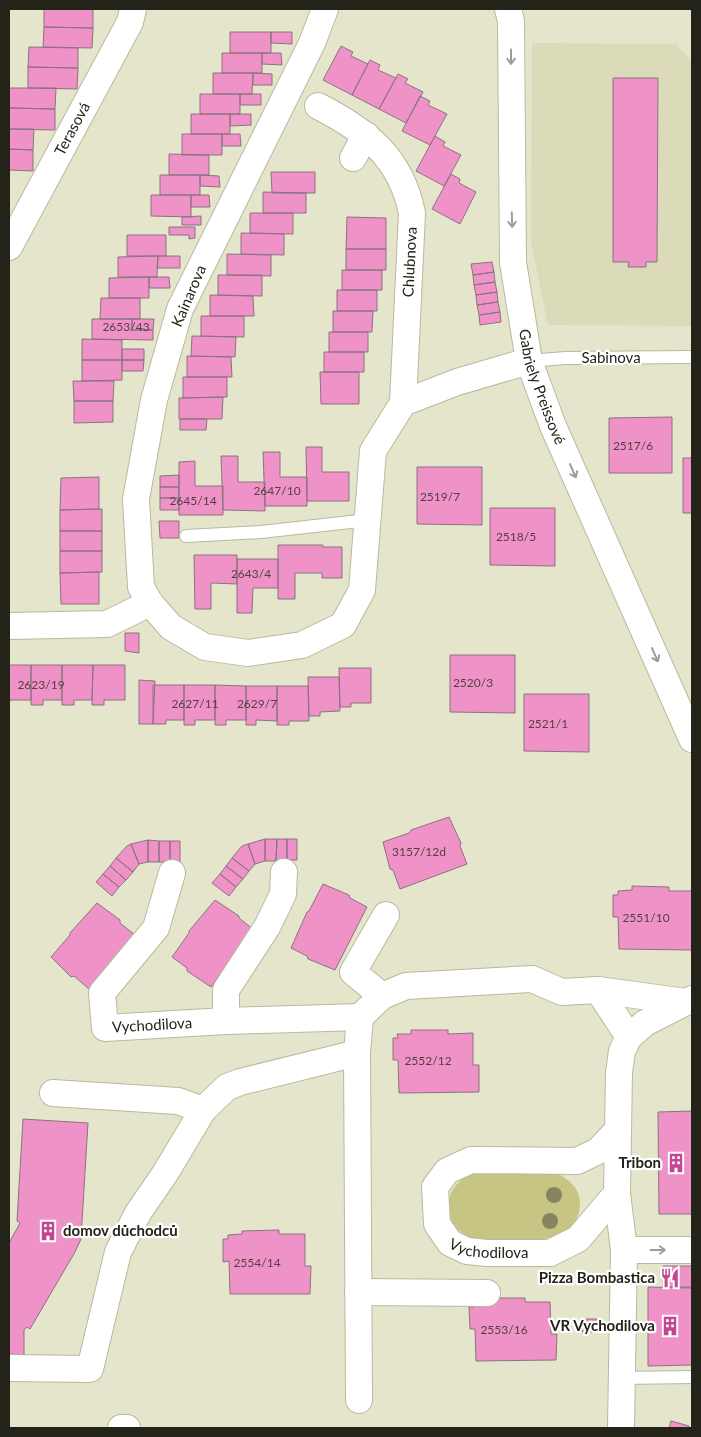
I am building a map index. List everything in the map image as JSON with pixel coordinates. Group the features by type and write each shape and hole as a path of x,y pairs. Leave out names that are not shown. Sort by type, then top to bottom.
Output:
{"street":[{"name":"Terasová","path":"9,247 126,31 133,9"},
{"name":"Kainarova","path":"325,9 312,43 180,309 154,400 136,499 141,587 150,604 171,627 205,646 248,653 302,645 343,625 362,590 373,451 404,403"},
{"name":"Gabriely Preissové","path":"508,9 511,21 513,262 529,361 553,426 692,739"},
{"name":"Chlubnova","path":"318,106 349,122 366,136 398,173 408,192 412,213 404,403"},
{"path":"353,158 366,136"},
{"path":"404,403 458,382 529,361"},
{"path":"9,626 107,624 150,604"},
{"path":"226,1021 226,990 267,927 283,894 284,872"},
{"name":"Vychodilova","path":"172,873 156,928 102,993 105,1028 226,1021 360,1017"},
{"path":"382,996 353,972 386,916"},
{"path":"359,1400 357,1053 360,1017 382,996 406,986 532,978 562,992 598,990 689,1000"},
{"path":"598,990 629,1037"},
{"path":"621,1428 624,1250 617,1193 616,1132 622,1052 629,1037 645,1022 689,1000"},
{"path":"9,1368 90,1369 118,1252 138,1213 166,1172 202,1110 227,1087 240,1082 357,1053"},
{"path":"53,1093 178,1101 202,1110"},
{"name":"Vychodilova","path":"616,1132 598,1151 577,1161 471,1160 447,1171 435,1187 438,1224 450,1243 467,1251 486,1253 550,1253 578,1239 617,1193"},
{"path":"624,1250 692,1250"},
{"path":"358,1292 486,1293"},
{"path":"121,1428 127,1428"}],"lane":[{"name":"Sabinova","path":"529,361 565,358 692,357"},
{"path":"186,536 261,532 368,520"},
{"path":"622,1378 692,1377"}],"shaded area":[{"path":"532,43 676,44 692,62 692,326 548,325 531,242"},
{"path":"482,1172 557,1173 569,1181 578,1192 580,1202 577,1218 569,1229 557,1236 541,1239 524,1241 477,1240 464,1234 449,1215 448,1204 451,1193 458,1183 468,1176"}],"building":[{"path":"44,9 93,9 93,28 44,27"},
{"path":"44,27 93,28 92,48 43,47"},
{"path":"230,32 271,32 271,53 230,53"},
{"path":"271,32 292,32 292,44 271,43"},
{"path":"341,46 353,52 351,56 368,64 352,95 323,80"},
{"path":"29,47 78,48 78,68 28,67"},
{"path":"222,53 262,53 262,73 222,73"},
{"path":"262,53 281,53 282,65 262,64"},
{"path":"370,60 380,65 378,70 396,78 379,109 352,95"},
{"path":"28,67 78,68 77,89 28,88"},
{"path":"213,73 253,73 252,94 213,94"},
{"path":"253,73 272,74 272,85 253,85"},
{"path":"398,74 408,79 405,83 423,92 406,123 379,109"},
{"path":"613,78 658,78 657,262 646,262 646,267 628,267 629,262 613,262"},
{"path":"9,88 56,88 55,109 9,108"},
{"path":"200,94 240,94 240,114 200,114"},
{"path":"240,94 261,94 261,105 240,105"},
{"path":"420,96 430,101 428,105 447,114 430,145 402,131"},
{"path":"9,108 55,109 55,130 9,129"},
{"path":"191,114 230,114 230,134 191,134"},
{"path":"230,114 251,114 251,125 230,126"},
{"path":"9,129 34,129 33,150 9,149"},
{"path":"182,134 222,134 222,155 182,155"},
{"path":"222,134 240,134 241,146 222,146"},
{"path":"435,136 445,142 443,146 461,155 444,186 416,171"},
{"path":"9,149 33,150 33,171 9,170"},
{"path":"169,154 209,155 209,175 169,175"},
{"path":"271,172 315,172 315,193 272,193"},
{"path":"451,174 460,179 459,183 476,192 460,224 432,209"},
{"path":"160,175 200,175 200,195 160,195"},
{"path":"200,175 219,176 220,187 200,186"},
{"path":"263,192 306,193 306,213 263,213"},
{"path":"151,195 191,195 191,217 151,216"},
{"path":"191,195 209,195 210,207 191,207"},
{"path":"250,213 293,213 293,234 250,233"},
{"path":"201,216 201,225 182,225 182,217"},
{"path":"347,217 386,218 386,249 346,249"},
{"path":"169,227 195,227 195,238 189,239 189,235 169,235"},
{"path":"241,233 284,234 284,255 241,254"},
{"path":"127,235 166,235 166,256 127,256"},
{"path":"346,249 386,249 386,270 346,270"},
{"path":"227,254 271,255 271,276 227,275"},
{"path":"158,256 157,277 118,277 118,257"},
{"path":"158,256 180,256 180,268 157,268"},
{"path":"492,262 494,272 473,275 471,264"},
{"path":"342,270 382,270 382,290 342,290"},
{"path":"494,272 495,282 474,285 473,275"},
{"path":"218,275 262,275 262,296 218,295"},
{"path":"149,277 149,298 109,298 109,278"},
{"path":"149,277 169,277 170,288 149,288"},
{"path":"495,282 497,292 476,295 474,285"},
{"path":"337,290 377,290 377,311 337,311"},
{"path":"497,292 498,302 477,305 476,295"},
{"path":"210,295 253,296 254,316 210,316"},
{"path":"101,298 140,298 140,319 100,319"},
{"path":"498,302 500,312 479,315 477,305"},
{"path":"333,311 373,311 372,332 333,332"},
{"path":"500,312 501,322 480,325 479,315"},
{"path":"201,316 244,316 244,337 201,336"},
{"path":"92,319 132,319 132,330 153,330 153,340 92,339"},
{"path":"132,319 154,319 153,330 132,330"},
{"path":"329,332 368,332 368,352 329,352"},
{"path":"192,336 236,337 235,357 191,356"},
{"path":"82,339 122,340 122,360 82,360"},
{"path":"122,349 144,349 144,360 122,360"},
{"path":"324,352 364,352 364,372 324,372"},
{"path":"187,356 231,357 232,377 187,377"},
{"path":"82,360 122,360 122,380 82,381"},
{"path":"122,360 144,360 143,371 122,371"},
{"path":"320,372 359,372 359,404 321,404"},
{"path":"183,377 227,377 227,397 183,398"},
{"path":"73,381 114,381 113,401 74,401"},
{"path":"223,397 222,419 179,419 179,398"},
{"path":"74,401 113,401 113,422 74,423"},
{"path":"672,417 672,473 609,473 609,418"},
{"path":"180,419 207,419 206,430 180,430"},
{"path":"306,447 322,447 322,472 349,472 349,501 307,501"},
{"path":"263,452 280,452 280,477 307,477 307,506 265,506"},
{"path":"221,456 238,456 238,482 265,482 265,511 223,510"},
{"path":"683,458 692,458 692,513 683,513"},
{"path":"195,461 195,486 223,486 223,515 179,515 179,462"},
{"path":"417,467 482,467 482,525 417,524"},
{"path":"179,475 179,487 160,487 160,476"},
{"path":"99,477 99,509 60,510 61,478"},
{"path":"160,487 179,487 179,498 160,498"},
{"path":"160,498 179,498 179,510 160,510"},
{"path":"490,508 555,508 555,566 490,565"},
{"path":"102,509 102,531 60,531 60,510"},
{"path":"159,521 179,521 179,538 160,538"},
{"path":"60,531 102,531 102,551 60,551"},
{"path":"278,545 342,547 342,578 322,578 322,573 295,573 295,599 278,599"},
{"path":"60,551 102,551 102,572 60,573"},
{"path":"194,555 237,555 237,584 211,583 211,609 195,609"},
{"path":"237,559 278,559 278,588 253,588 252,613 237,613"},
{"path":"99,572 99,604 61,604 60,573"},
{"path":"125,633 139,633 139,653 125,651"},
{"path":"450,655 515,655 515,713 450,712"},
{"path":"9,665 31,665 31,700 10,700 9,705"},
{"path":"31,665 62,665 62,700 43,700 43,705 31,705"},
{"path":"62,665 93,665 92,700 74,700 74,705 62,705"},
{"path":"93,665 125,665 125,700 104,700 104,705 92,705"},
{"path":"339,668 371,668 371,703 351,703 351,707 340,707"},
{"path":"308,677 339,677 340,711 320,712 320,716 309,716"},
{"path":"139,680 155,681 153,724 139,724"},
{"path":"153,685 184,685 184,720 166,720 166,724 153,724"},
{"path":"184,685 215,685 215,720 195,720 195,725 184,725"},
{"path":"215,685 246,686 246,720 226,720 226,725 215,725"},
{"path":"246,686 277,686 277,721 256,720 256,725 246,725"},
{"path":"277,686 308,686 309,721 289,721 289,725 277,725"},
{"path":"524,694 589,694 589,752 524,751"},
{"path":"449,817 461,843 460,846 467,864 400,889 393,870 390,869 383,842"},
{"path":"265,839 265,861 255,864 248,844"},
{"path":"265,839 277,839 276,861 265,861"},
{"path":"277,839 287,839 287,860 276,861"},
{"path":"287,839 297,839 297,860 287,860"},
{"path":"148,840 159,841 159,862 148,862"},
{"path":"148,840 148,862 139,864 131,844"},
{"path":"159,841 170,841 170,862 159,862"},
{"path":"170,841 180,841 180,862 170,862"},
{"path":"131,844 139,864 133,872 116,858"},
{"path":"248,844 255,864 249,871 232,858 242,846"},
{"path":"116,858 133,872 126,880 110,866"},
{"path":"232,858 249,871 243,879 226,866"},
{"path":"110,866 126,880 119,887 103,874"},
{"path":"226,866 243,879 236,887 220,874"},
{"path":"103,874 119,887 112,896 96,882"},
{"path":"220,874 236,887 229,896 212,883"},
{"path":"323,884 349,895 350,898 367,907 335,970 308,959 307,956 291,948 307,912"},
{"path":"632,886 669,887 669,891 692,891 692,950 619,949 618,917 613,917 613,895 618,895 618,891 632,890"},
{"path":"215,900 239,916 254,930 211,987 187,971 187,968 172,957 189,931"},
{"path":"97,903 120,920 120,923 135,935 89,989 74,976 71,977 51,957"},
{"path":"411,1030 448,1030 448,1034 473,1033 473,1065 479,1065 479,1092 399,1093 398,1060 393,1060 393,1038 398,1038 397,1034 411,1034"},
{"name":"Tribon","path":"692,1111 692,1214 659,1214 658,1112"},
{"name":"domov důchodců","path":"23,1119 88,1123 81,1239 30,1329 27,1327 24,1330 24,1355 9,1354 9,1243 20,1223 17,1221"},
{"path":"279,1230 279,1234 305,1234 305,1266 311,1266 310,1294 230,1294 229,1261 223,1262 223,1239 228,1239 228,1235 242,1234 242,1231"},
{"path":"663,1266 692,1266 692,1287 663,1287"},
{"name":"VR Vychodilova","path":"648,1287 692,1288 692,1365 648,1366"},
{"path":"488,1298 525,1298 525,1302 550,1302 551,1334 557,1334 556,1360 476,1361 475,1329 470,1329 469,1307 474,1307 474,1302"},
{"path":"582,1319 597,1319 597,1332 582,1332"},
{"path":"671,1421 689,1426 688,1428 669,1428"}],"place":[{"name":"Tribon","path":"676,1163"},
{"name":"domov důchodců","path":"48,1231"},
{"name":"Pizza Bombastica","path":"670,1278"},
{"name":"VR Vychodilova","path":"670,1326"}]}
